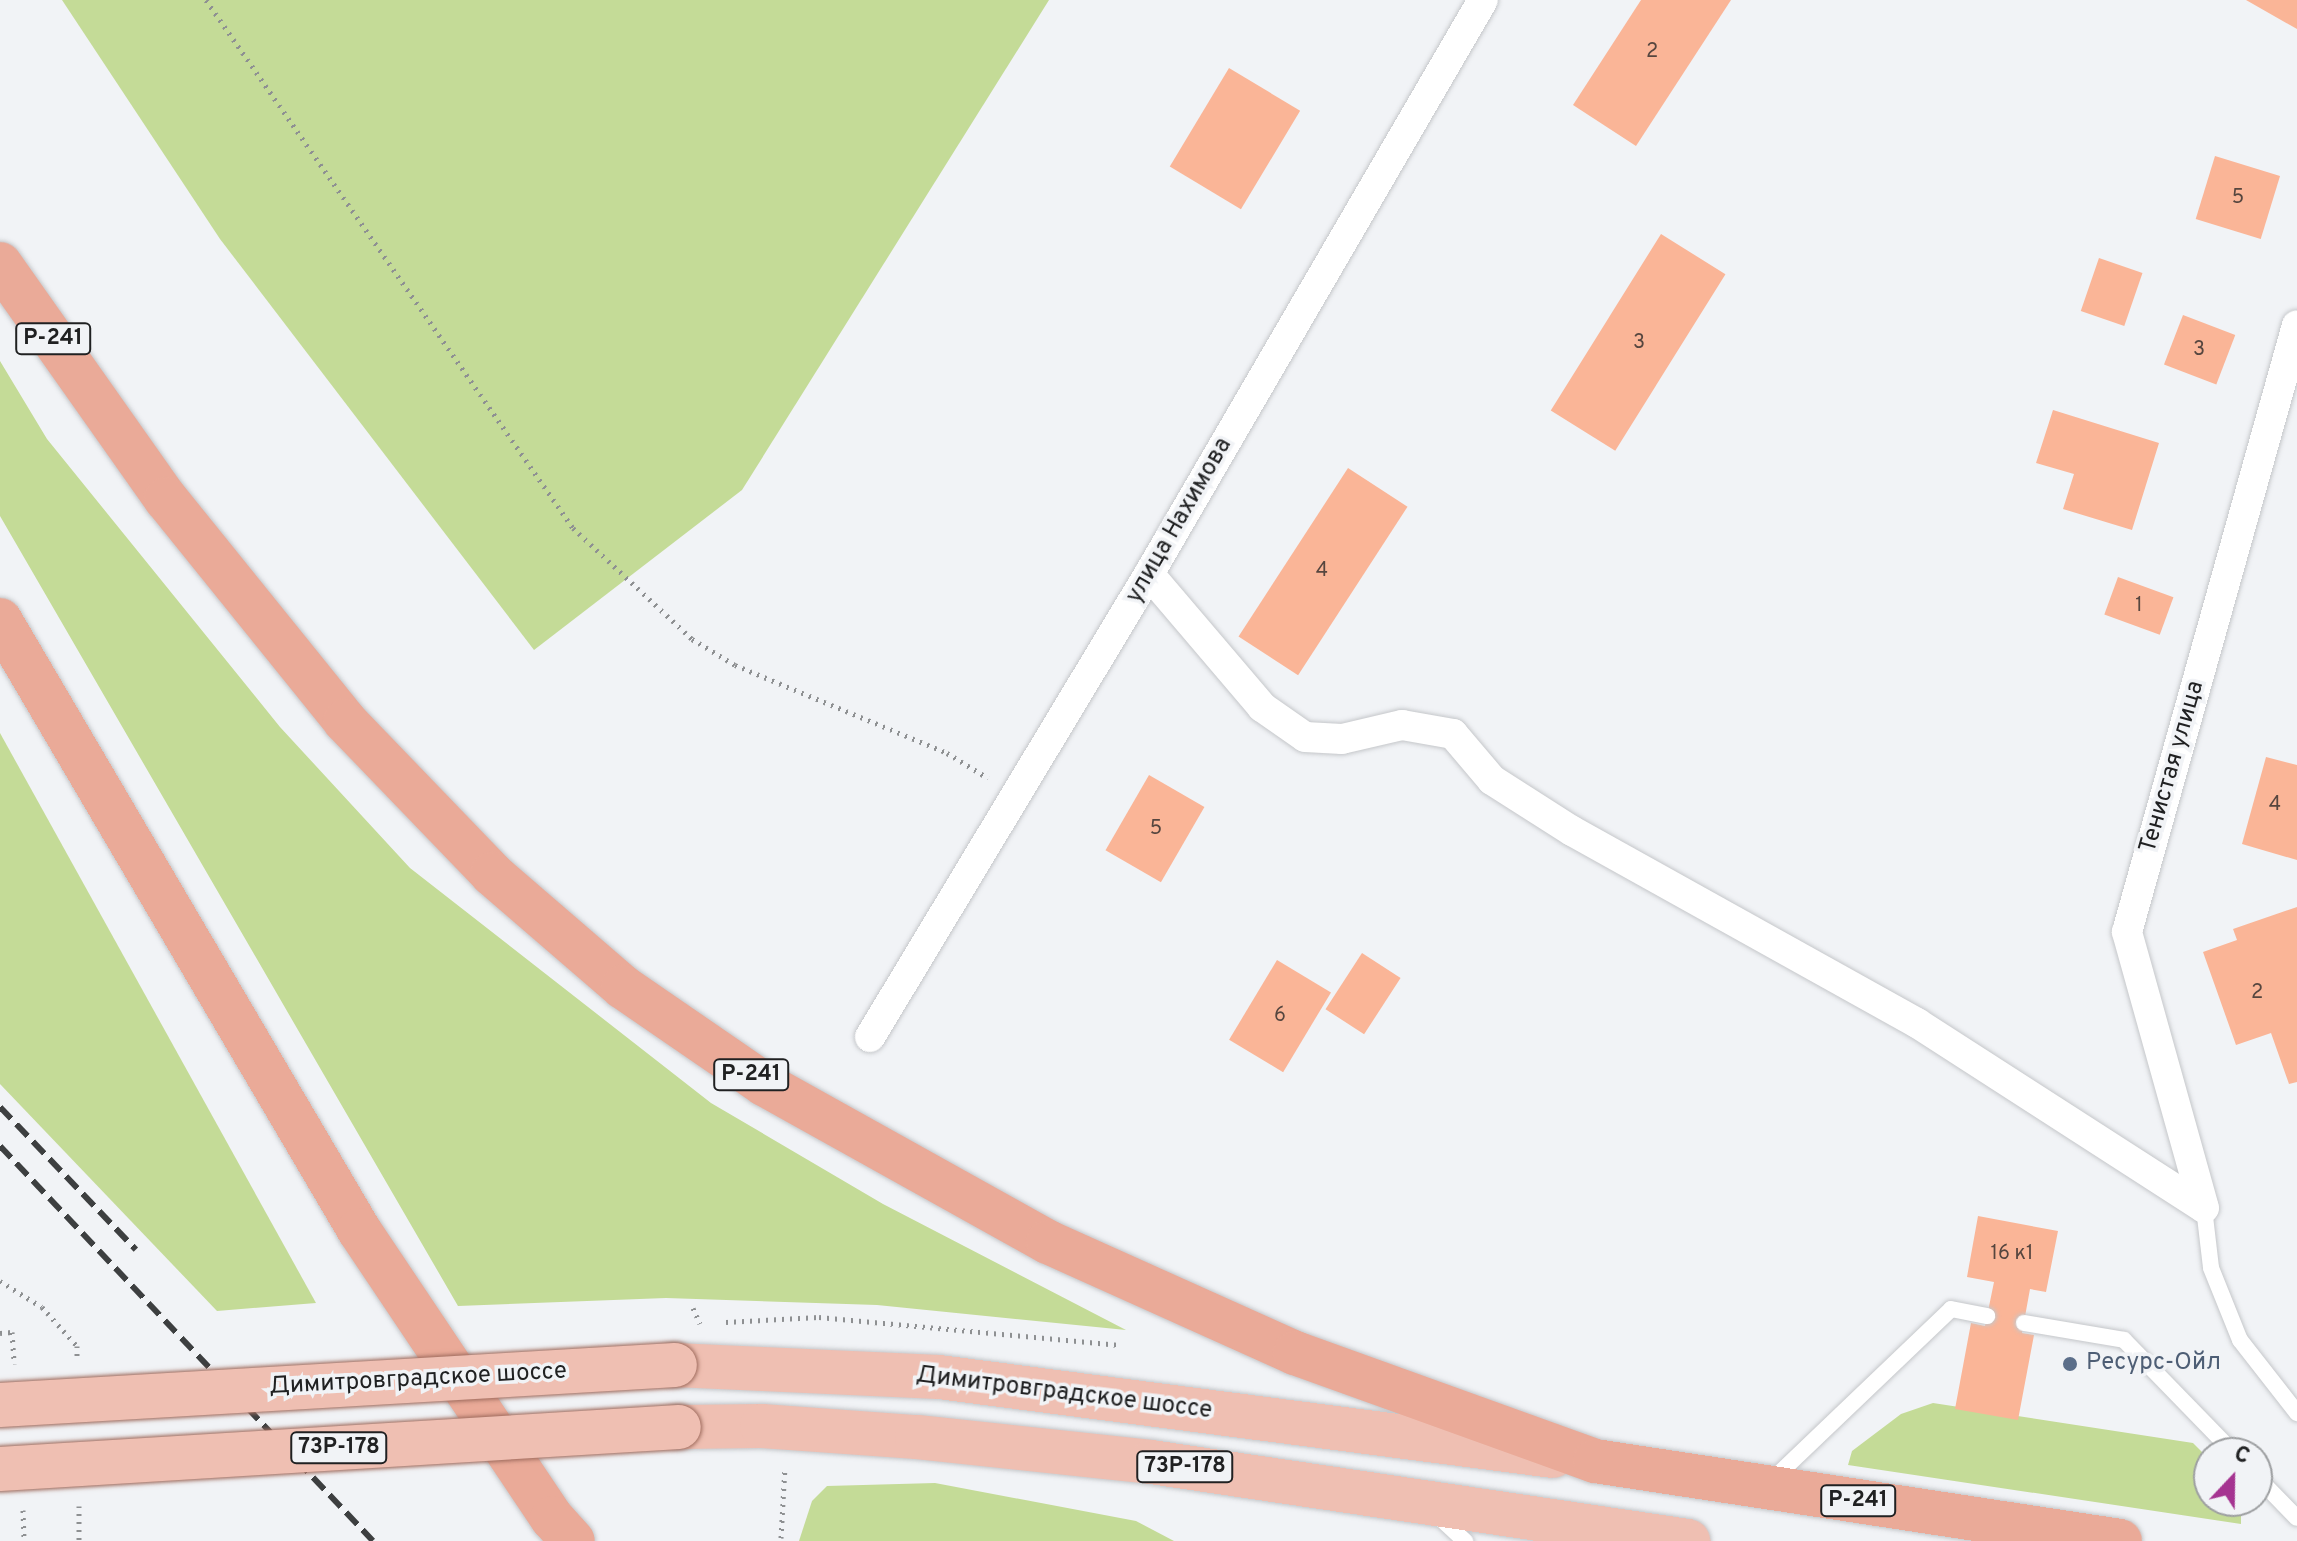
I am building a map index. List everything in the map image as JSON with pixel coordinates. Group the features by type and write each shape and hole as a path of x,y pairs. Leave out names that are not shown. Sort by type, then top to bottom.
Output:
{"highway":[{"name":"Р-241","path":"0,264 166,499 345,721 492,874 623,987 764,1084 1048,1242 1295,1353 1595,1461"},
{"path":"0,620 359,1230 573,1541"},
{"name":"Димитровградское шоссе","path":"1595,1461 2120,1541"}],"main road":[{"name":"Димитровградское шоссе","path":"0,1405 681,1345 1595,1461"},
{"name":"73Р-178","path":"0,1469 679,1427 762,1426 917,1437 1420,1500 1688,1541"}],"street":[{"name":"улица Нахимова","path":"870,1037 1149,574 1483,0"},
{"name":"Тенистая улица","path":"2204,1208 2127,932 2297,325"},
{"path":"1149,574 1262,707 1305,737 1342,739 1402,725 1453,734 1492,780 1572,831 1917,1023 2204,1208"}],"lane":[{"path":"2204,1208 2211,1268 2240,1340 2297,1413"},
{"path":"1766,1486 1951,1309 1987,1316"},
{"path":"2024,1323 2124,1340 2218,1437"},
{"path":"2273,1493 2297,1518"},
{"path":"1420,1500 1465,1541"}],"path":[{"path":"206,0 573,528 692,639 735,665 947,753 1016,796"},
{"path":"693,1308 700,1324"},
{"path":"681,1345 700,1324 819,1317 1120,1345"},
{"path":"781,1538 785,1462"}],"green space":[{"path":"62,0 1049,0 742,490 534,650 220,239"},
{"path":"0,361 47,439 280,727 410,868 711,1103 883,1204 1126,1330 877,1305 666,1298 458,1306 0,516"},
{"path":"0,733 316,1303 217,1311 0,1084"},
{"path":"1933,1403 2193,1443 2193,1517 1848,1465 1852,1451 1901,1414"},
{"path":"935,1483 1136,1521 1174,1541 799,1541 812,1501 827,1486"},
{"path":"2194,1517 2241,1517 2241,1524"}],"building":[{"path":"1641,0 1731,0 1636,146 1573,105"},
{"path":"2246,0 2297,0 2297,29"},
{"path":"1229,68 1300,111 1241,209 1170,167"},
{"path":"2215,156 2280,176 2261,239 2196,219"},
{"path":"1661,234 1725,274 1615,451 1551,410"},
{"path":"2099,258 2142,273 2124,326 2081,311"},
{"path":"2183,315 2235,335 2216,385 2164,364"},
{"path":"2053,410 2159,443 2132,530 2063,509 2074,474 2036,463"},
{"path":"1348,468 1408,507 1298,675 1239,637"},
{"path":"2118,577 2173,597 2160,635 2104,615"},
{"path":"2266,757 2297,765 2297,860 2242,844"},
{"path":"1149,775 1204,807 1161,882 1106,850"},
{"path":"2297,907 2297,1082 2289,1084 2271,1033 2236,1045 2203,952 2237,940 2233,929"},
{"path":"1362,953 1401,978 1364,1034 1326,1009"},
{"path":"1277,960 1331,992 1283,1072 1229,1040"},
{"path":"1978,1216 2058,1231 2046,1292 2030,1289 2022,1333 2034,1335 2018,1420 1955,1409 1971,1323 1985,1326 1994,1282 1967,1277"}],"railway":[{"path":"0,1107 136,1250"},
{"path":"0,1146 373,1541"}],"place":[{"name":"Ресурс-Ойл","path":"2070,1364"}]}
